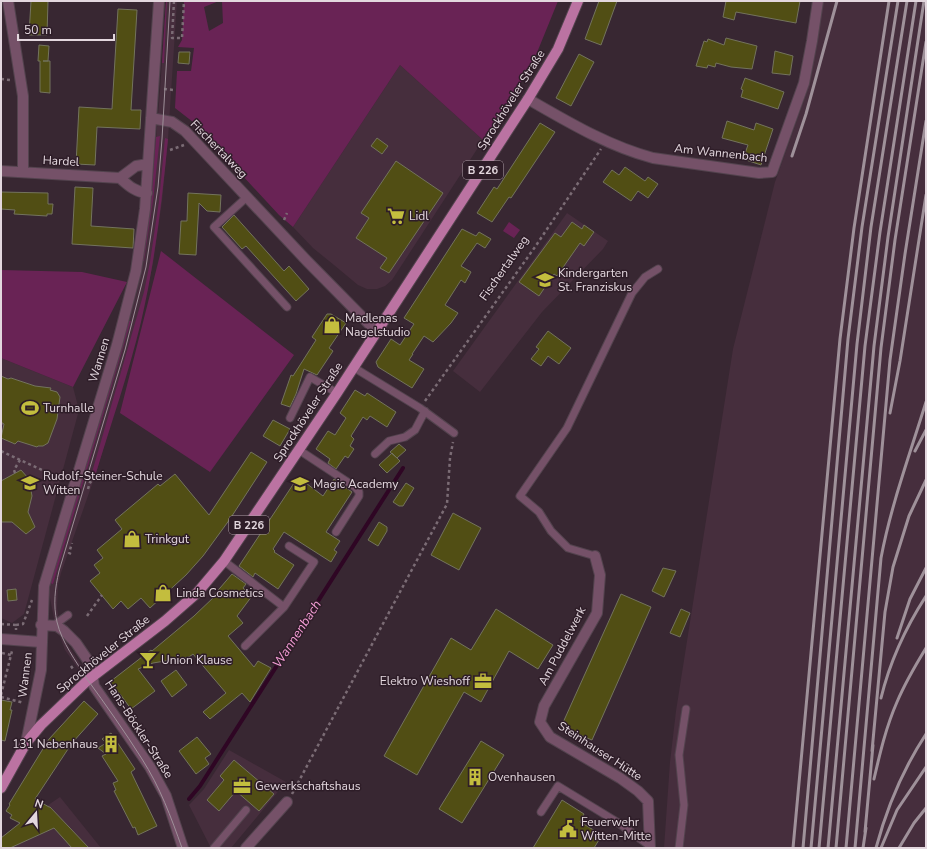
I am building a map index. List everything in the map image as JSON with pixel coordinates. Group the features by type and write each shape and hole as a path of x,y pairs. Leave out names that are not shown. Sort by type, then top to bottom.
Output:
{"main road":[{"name":"Sprockhöveler Straße","path":"1,788 26,743 58,708 93,677 192,598 224,561 337,393 528,99 558,49 578,1"}],"street":[{"path":"8,1 23,96 23,172"},
{"name":"Wannen","path":"26,743 41,670 41,625 44,586 117,344 136,271 147,193 159,1"},
{"name":"Am Wannenbach","path":"528,99 568,122 637,154 653,158 759,173 772,172 804,83 818,1"},
{"name":"Fischertalweg","path":"151,118 164,119 177,125 194,141 376,332"},
{"path":"147,193 140,193 120,178 136,166 148,164"},
{"name":"Hardel","path":"1,171 120,178"},
{"name":"Am Puddelwerk","path":"540,722 544,706 597,613 600,575 595,556"},
{"path":"41,625 56,626"},
{"name":"Hans-Böckler-Straße","path":"56,626 72,637 91,665 94,686 150,767 166,796 183,848"},
{"path":"1,639 41,642"},
{"name":"Steinhauser Hütte","path":"540,722 550,737 620,778 638,791 648,801 650,847"},
{"path":"246,848 287,802"}],"lane":[{"path":"247,197 214,227 286,307"},
{"path":"595,556 568,548 552,531 539,512 520,496 567,428 632,293 644,277 658,269"},
{"path":"353,367 422,410 454,433"},
{"path":"290,418 310,377 337,393"},
{"path":"375,454 389,441 405,437 415,430 422,410"},
{"path":"299,450 355,487 359,492 336,532"},
{"path":"245,646 284,607 314,562 289,546"},
{"path":"224,561 284,607"},
{"path":"56,626 57,623 68,616"},
{"path":"678,848 684,805 679,754 686,709"},
{"path":"541,812 558,786 617,822 650,847"},
{"path":"214,848 246,810"}],"path":[{"path":"174,1 172,38 182,38 184,1"},
{"path":"162,89 174,90"},
{"name":"Fischertalweg","path":"422,410 607,141"},
{"path":"287,802 297,787 447,504 450,458 454,433"},
{"path":"1,451 53,475"},
{"path":"15,473 14,470 20,460"},
{"path":"88,489 90,482 94,484"},
{"path":"71,554 69,553 72,544"},
{"path":"87,616 102,595"},
{"path":"16,625 23,624 33,597"},
{"path":"14,640 2,684 1,696 34,706"},
{"path":"2,653 11,655"}],"shaded area":[{"path":"166,1 177,1 168,139 162,201 153,263 140,324 118,400 96,473 58,585 57,608 59,620 69,647 85,671 82,674 65,650 55,623 49,593 50,583 137,292 143,261 151,200"},
{"path":"166,1 164,63 162,63"},
{"path":"184,1 219,1 204,7 209,31 223,23 222,1 558,1 536,55 511,99 483,140 400,65 293,227 279,215 193,122 175,108 177,71 191,71 194,48 178,47 182,40"},
{"path":"823,1 926,1 926,848 664,848 670,762 676,711 733,349 775,182 807,92"},
{"path":"400,65 483,140 392,280 385,286 377,289 367,289 358,285 313,248 293,227"},
{"path":"160,136 153,201 143,261 151,200 156,137"},
{"path":"165,138 168,139 161,208 141,322 96,473 91,476 144,292 159,201"},
{"name":"Kindergarten St. Franziskus","path":"567,213 608,241 603,249 542,312 480,392 453,371"},
{"path":"509,222 520,230 514,238 503,231"},
{"path":"161,251 294,355 210,472 120,413"},
{"path":"1,270 82,272 127,282 73,387 1,358"},
{"path":"129,321 131,321 53,584 50,583"},
{"name":"Rudolf-Steiner-Schule Witten","path":"1,358 73,387 79,410 24,614 12,623 1,618"},
{"path":"229,750 286,782 231,848 211,848 189,805 204,789"},
{"path":"60,797 101,848 1,848 1,837"}],"building":[{"path":"31,1 48,1 47,35 29,35"},
{"path":"599,1 617,1 601,45 585,39"},
{"path":"726,1 800,1 796,23 736,12 734,20 723,17"},
{"path":"118,9 137,10 131,110 141,110 140,129 97,127 95,165 76,164 79,107 112,109"},
{"path":"726,38 757,46 752,69 731,67 716,63 715,67 708,65 707,68 696,66 704,41 707,42 708,39 724,45"},
{"path":"39,45 49,46 48,61 50,61 50,93 40,92 40,61 38,61"},
{"path":"775,51 793,56 790,75 772,73"},
{"path":"179,52 190,52 189,64 178,63"},
{"path":"579,54 594,62 571,106 556,98"},
{"path":"745,78 784,92 778,109 741,97 743,90 741,89"},
{"path":"727,121 754,130 756,123 773,129 761,165 743,159 748,145 722,138"},
{"path":"540,123 555,132 511,198 509,197 492,222 477,213 494,187 497,189"},
{"path":"377,138 388,146 382,154 371,146"},
{"name":"Lidl","path":"396,161 443,193 389,273 380,268 387,258 356,238 369,218 361,213"},
{"path":"625,167 645,181 648,177 658,184 648,198 638,191 631,201 603,182 612,170 619,175"},
{"path":"75,187 93,188 91,226 134,229 133,248 72,244"},
{"path":"1,192 48,193 48,204 53,204 52,214 47,214 47,216 14,214 15,210 1,209"},
{"path":"188,193 221,195 220,212 207,211 199,203 196,255 179,254 181,221 187,221"},
{"path":"234,215 284,271 289,266 309,289 296,301 246,246 242,249 222,227"},
{"path":"572,222 582,229 584,225 594,232 584,246 580,243 557,276 554,274 539,296 519,282 555,233 561,237"},
{"path":"462,229 476,236 479,232 491,239 485,248 477,243 461,266 471,272 465,283 461,280 445,305 458,313 451,323 433,342 424,336 412,354 409,360 424,369 412,388 378,367 376,362 391,339 400,345 414,324 404,318"},
{"path":"327,314 331,314 346,323 329,348 333,351 317,375 304,369 290,407 281,404 291,375 293,376 316,340 312,337"},
{"path":"548,331 571,348 559,364 548,356 541,366 531,359 539,349 536,347"},
{"name":"Turnhalle","path":"1,376 35,386 51,388 50,390 57,392 60,397 57,419 48,443 37,447 18,441 15,444 1,438 4,424 1,422"},
{"path":"355,390 365,396 367,393 396,412 387,427 370,416 367,420 363,417 351,436 354,439 350,446 354,449 348,458 345,456 336,469 328,463 330,459 316,449 328,431 335,435 346,418 340,413"},
{"path":"273,420 290,429 280,446 263,436"},
{"path":"399,444 406,450 397,458 390,452"},
{"path":"251,452 267,462 230,519 203,556 186,575 150,608 141,598 128,609 121,601 113,609 90,581 100,573 94,565 103,558 97,550 122,529 115,520 158,484 160,486 175,474 209,515"},
{"path":"392,453 400,461 387,473 379,465"},
{"path":"21,470 29,479 32,496 28,512 35,527 26,534 12,522 1,522 1,481"},
{"path":"298,477 323,496 334,479 352,492 326,532 340,541 334,550 337,552 331,562 284,532 273,549 275,551 274,552 294,565 278,589 255,573 253,577 239,566"},
{"path":"406,483 414,488 403,506 399,506 393,502"},
{"path":"453,513 481,528 459,570 431,555"},
{"path":"379,522 387,527 387,531 378,546 368,540"},
{"path":"663,568 676,571 664,597 652,591"},
{"path":"232,574 246,584 243,588 252,596 237,616 243,623 228,636 254,667 258,661 271,668 250,702 242,693 210,719 203,712 226,693 193,654 189,657 153,663 138,669 155,691 131,709 120,694 111,686 111,681 151,650 152,651 194,616 215,596 214,595"},
{"path":"16,589 17,600 8,601 7,590"},
{"path":"621,594 651,607 592,740 561,727"},
{"path":"496,609 553,645 538,669 509,651 481,702 464,692 417,775 384,756 451,638 471,650"},
{"path":"681,609 690,613 680,637 670,633"},
{"path":"176,670 187,685 172,697 161,681"},
{"path":"1,700 12,702 10,710 12,710 5,741 1,740"},
{"path":"84,701 98,714 72,743 35,799 50,807 89,848 72,848 54,828 10,848 1,848 1,838 20,823 10,818 12,815 6,811 10,805 9,804 49,739"},
{"path":"111,733 135,769 131,772 157,826 138,835 114,791 116,790 113,783 118,781 102,756 106,754 98,748 106,743 102,739"},
{"path":"197,737 211,754 205,758 209,764 196,774 179,751"},
{"name":"Ovenhausen","path":"481,741 504,755 462,823 439,809"},
{"name":"Gewerkschaftshaus","path":"234,760 274,794 259,811 236,791 219,811 207,800 224,780 220,776"},
{"name":"Feuerwehr Witten-Mitte","path":"562,800 584,814 580,822 602,835 594,848 533,848"}],"waterway":[{"name":"Wannenbach","path":"189,799 200,786 403,468"}],"tram line":[{"path":"170,1 158,187 146,267 125,350 59,571 55,603 59,630 66,645 87,679 136,749 154,780 165,802 182,848"}],"railway":[{"path":"792,156 806,114 837,1"},
{"path":"793,848 840,339 854,228 889,1"},
{"path":"803,848 848,339 862,227 898,1"},
{"path":"811,848 857,344 871,227 907,1"},
{"path":"819,848 865,346 880,232 916,1"},
{"path":"828,848 874,346 888,237 924,1"},
{"path":"836,848 881,348 895,240 926,42"},
{"path":"846,848 890,360 926,121"},
{"path":"890,413 900,361 926,195"},
{"path":"855,848 881,558 895,499 926,402"},
{"path":"915,451 926,430"},
{"path":"872,751 885,612 893,567 909,516 926,480"},
{"path":"897,638 910,599 926,568"},
{"path":"881,698 899,645 926,596"},
{"path":"874,779 893,711 907,681 926,648"},
{"path":"876,848 896,789 926,734"},
{"path":"865,832 873,745"},
{"path":"881,848 897,810 926,767"},
{"path":"899,848 914,823 926,808"},
{"path":"863,848 866,828"}],"place":[{"name":"Lidl","path":"396,216"},
{"name":"Kindergarten St. Franziskus","path":"545,280"},
{"name":"Madlenas Nagelstudio","path":"332,325"},
{"name":"Turnhalle","path":"30,408"},
{"name":"Rudolf-Steiner-Schule Witten","path":"30,483"},
{"name":"Magic Academy","path":"300,484"},
{"name":"Trinkgut","path":"132,539"},
{"name":"Linda Cosmetics","path":"163,593"},
{"name":"Union Klause","path":"148,660"},
{"name":"Elektro Wieshoff","path":"483,681"},
{"name":"131 Nebenhaus","path":"111,744"},
{"name":"Ovenhausen","path":"475,777"},
{"name":"Gewerkschaftshaus","path":"242,786"},
{"name":"Feuerwehr Witten-Mitte","path":"568,829"}]}
